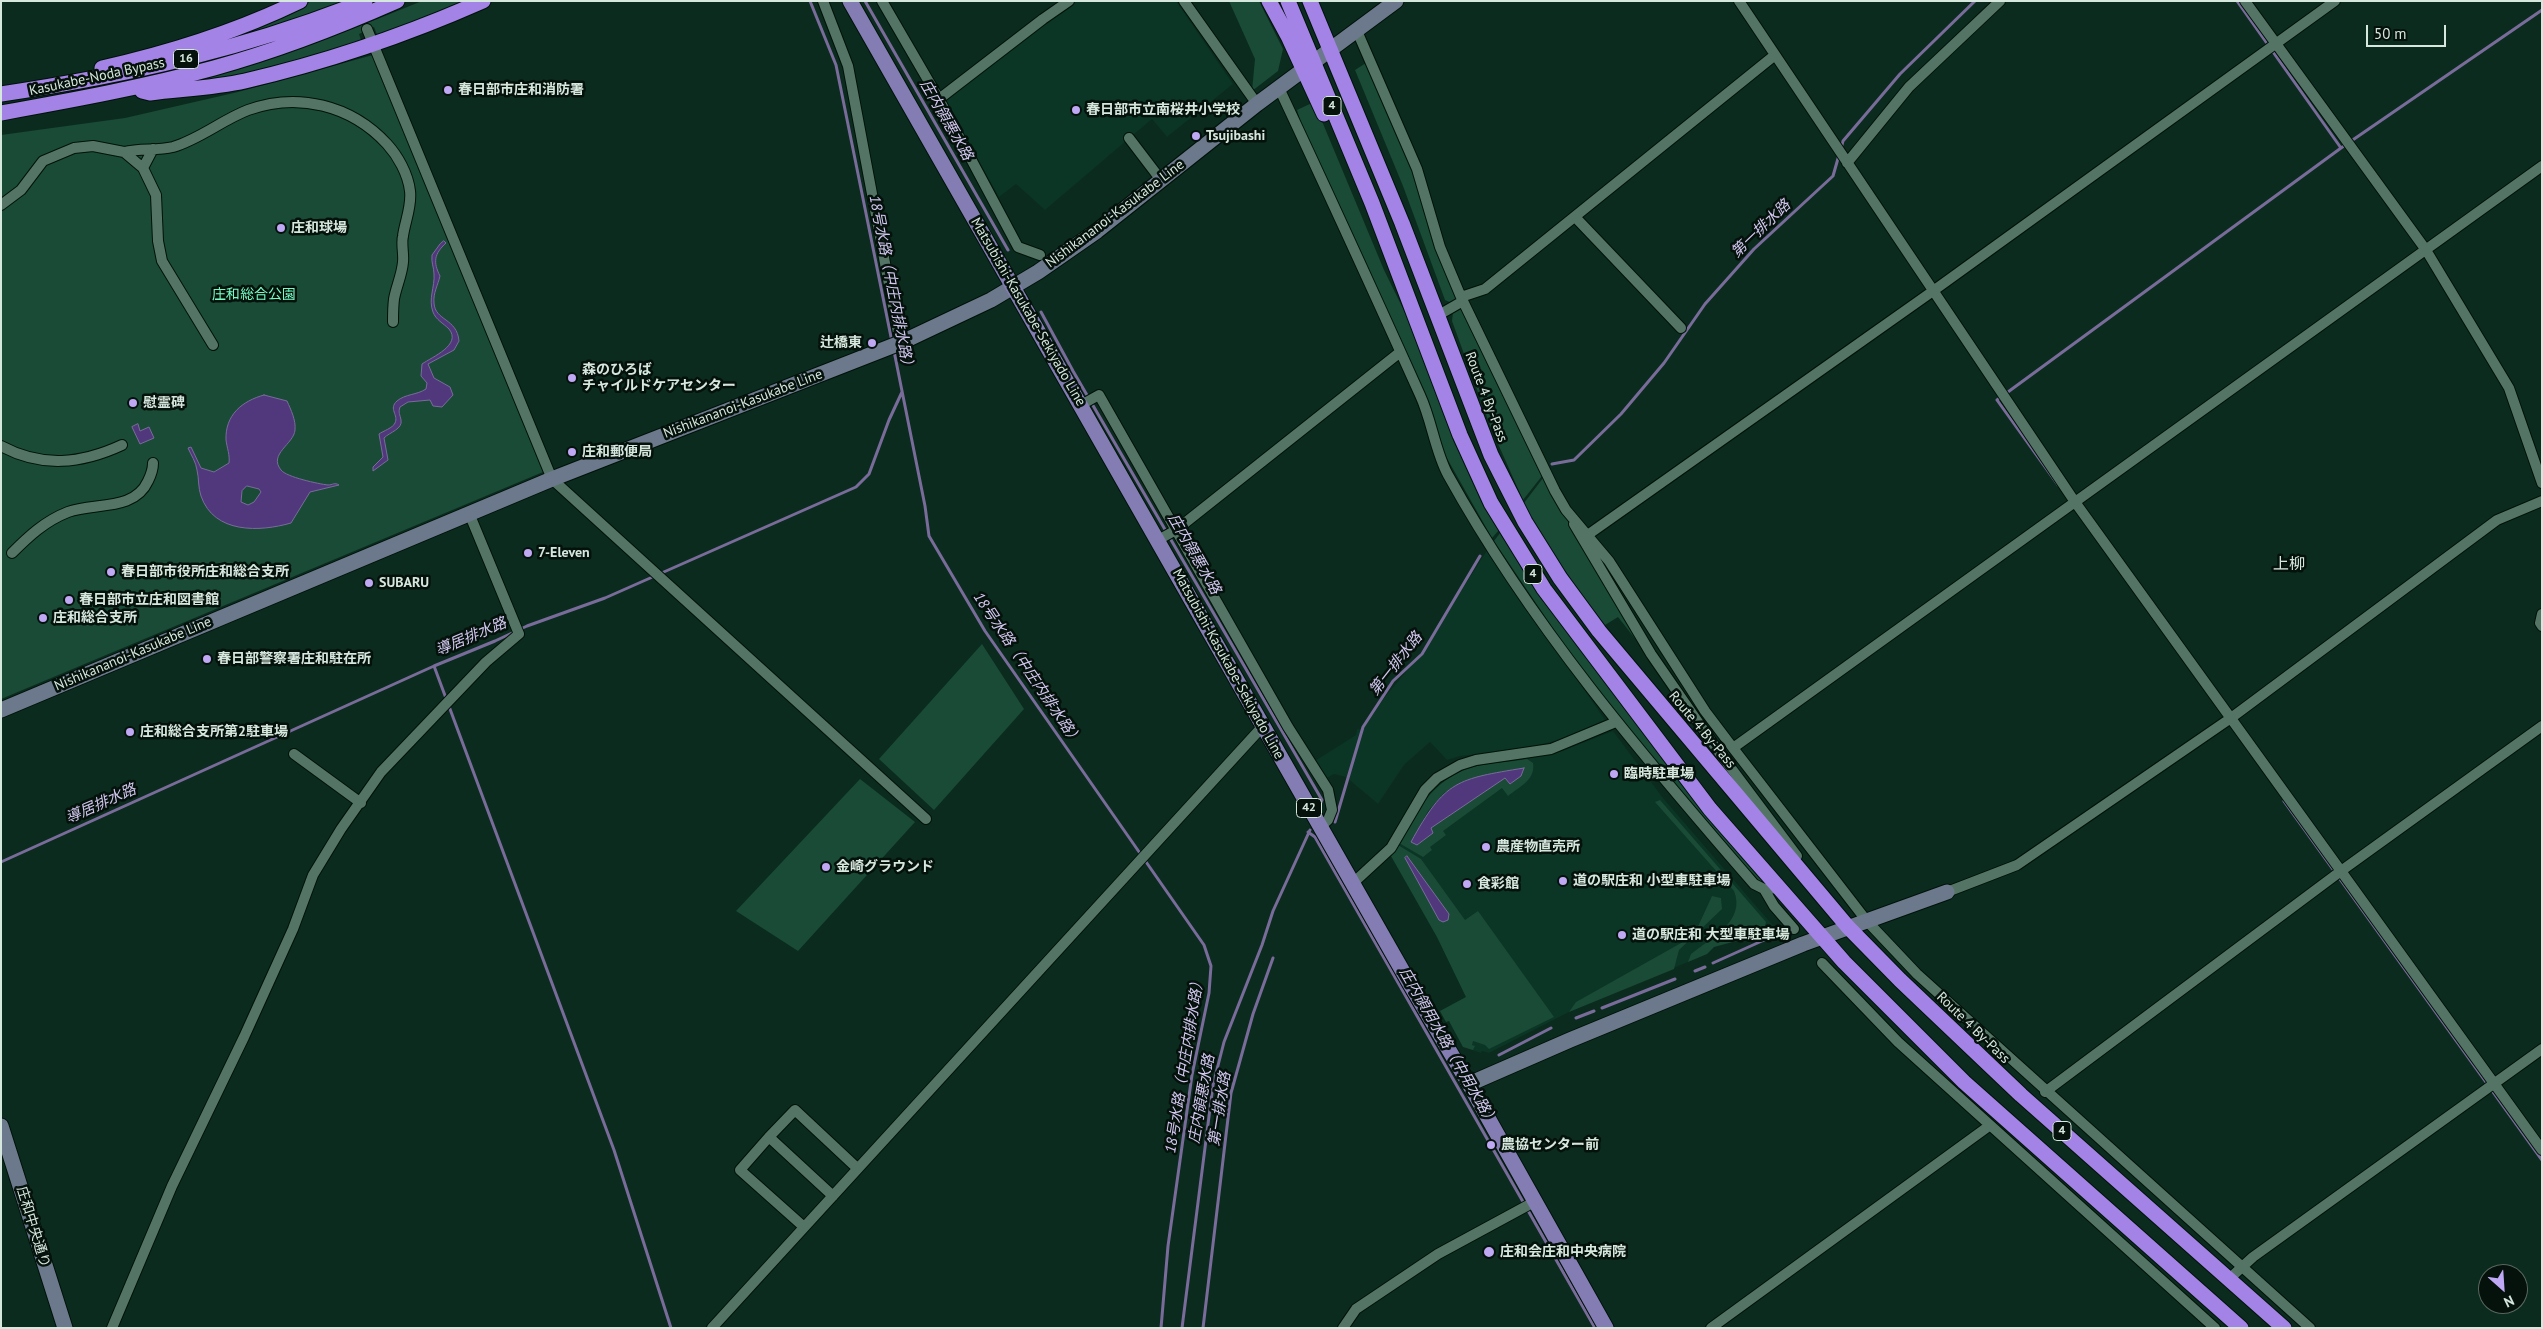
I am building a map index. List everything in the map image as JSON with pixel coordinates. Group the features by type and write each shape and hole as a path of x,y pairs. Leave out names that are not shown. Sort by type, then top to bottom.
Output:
{"highway":[{"name":"16","path":"1,92 12,87 114,65 202,40 276,13 300,1"},
{"name":"Kasukabe-Noda Bypass","path":"1,92 90,81 209,54 332,14 365,1"},
{"name":"Kasukabe-Noda Bypass","path":"1,113 132,88 215,68 339,26 397,1"},
{"name":"16","path":"132,88 150,93 244,81 374,46 428,26 483,1"},
{"path":"1270,1 1309,66"},
{"path":"1288,1 1309,66"},
{"name":"Route 4 By-Pass","path":"1310,1 1438,316 1491,455 1525,522 1560,578 1637,678 1848,927 1900,980 2014,1089 2284,1328"},
{"name":"4","path":"1321,1 1325,11 1331,50"},
{"name":"4","path":"1309,66 1391,272 1416,315 1476,472 1527,564 1771,888 1822,937 1936,1064 2002,1116 2241,1328"}],"main road":[{"name":"Matsubishi-Kasukabe-Sekiyado Line","path":"850,1 1014,287 1084,404 1352,884 1470,1084 1534,1202 1606,1328"},
{"name":"Nishikananoi-Kasukabe Line","path":"1,710 552,479 944,324 1014,287 1097,231 1257,104 1396,1"},
{"path":"1470,1084 1570,1040 1822,937 1947,892"},
{"name":"庄和中央通り","path":"1,1126 65,1328"}],"street":[{"path":"822,1 848,66 900,343"},
{"path":"882,1 939,99 1018,246 1040,255"},
{"path":"939,99 1069,1"},
{"path":"1184,1 1257,104"},
{"path":"1739,1 2075,502 2542,1150"},
{"path":"1846,163 1909,87 2000,1"},
{"path":"2245,1 2274,44 2426,250 2509,388 2542,483"},
{"path":"1588,534 1933,291 2335,1"},
{"path":"367,30 552,479 926,819"},
{"path":"1357,31 1417,169 1440,247 1462,299 1566,510 1650,654 1716,748 1783,837 1812,885"},
{"path":"1438,316 1462,299 1485,289 1576,218 1775,55"},
{"path":"1279,88 1421,398 1447,472 1503,566 1538,620 1616,722 1754,884 1771,888 1774,906 1794,929"},
{"path":"1,205 20,190 43,161 74,148 93,146 124,152 140,148 153,149 181,144 248,110 274,103 302,102 330,108 350,114 372,129 398,159 410,190 410,204 402,237 403,264 394,300 393,322"},
{"path":"1129,138 1161,180"},
{"path":"143,168 153,149"},
{"path":"124,152 143,168 156,195 158,241 162,261 213,345"},
{"path":"1733,748 2542,166"},
{"path":"1576,218 1681,328"},
{"path":"1160,539 1174,531 1399,353"},
{"path":"1084,404 1099,395 1174,531 1288,727 1328,790 1332,810 1328,820 1320,826"},
{"path":"1,446 32,458 76,462 104,454 122,445"},
{"path":"12,553 41,526 68,512 113,505 138,494 146,485 153,470 153,463"},
{"path":"1947,892 2016,865 2231,718 2497,520 2542,501"},
{"path":"1566,510 1609,561 1695,695 1733,748 1866,920 1917,974 2045,1092 2310,1328"},
{"path":"112,1328 172,1186 244,1037 314,875 341,829 381,772 486,662 519,634 469,513"},
{"path":"2542,614 2540,623 2542,626"},
{"path":"1352,884 1390,848 1425,790 1438,778 1460,764 1552,749 1616,722"},
{"path":"712,1328 1263,726"},
{"path":"2045,1092 2341,871 2542,726"},
{"path":"1583,737 1588,746"},
{"path":"294,754 360,803"},
{"path":"1822,963 1898,1042 1936,1064 1988,1126 2215,1328"},
{"path":"1900,980 1917,974"},
{"path":"2230,1279 2241,1266 2542,1048"},
{"path":"804,1227 740,1170 769,1137 794,1110 857,1168"},
{"path":"1711,1328 1988,1126"},
{"path":"769,1137 833,1196"},
{"path":"1343,1328 1356,1309 1430,1260 1534,1202"}],"shaded area":[{"name":"春日部市立南桜井小学校","path":"1075,1 1176,1 1233,84 1167,137 1152,119 1045,210 1016,184 999,197 945,101 1048,19"},
{"path":"444,241 446,243 436,258 436,266 440,276 434,303 438,313 454,328 459,341 454,350 428,364 434,378 450,387 453,395 442,407 433,406 430,400 408,402 400,407 400,426 384,438 388,460 373,471 373,467 383,457 379,434 394,425 396,420 393,409 394,404 404,397 426,389 427,383 421,376 422,364 444,350 452,340 449,329 434,315 431,302 434,279 432,255"},
{"path":"264,395 287,401 293,415 294,435 279,454 278,464 281,470 303,480 328,485 339,485 310,492 291,523 266,528 239,527 227,524 216,518 207,508 201,496 196,464 188,448 191,447 201,468 214,472 229,463 226,440 228,423 236,410","holes":["247,486 259,489 261,492 254,502 248,505 241,502 242,491"]},
{"path":"138,424 140,431 149,427 154,438 140,444 132,427"},
{"path":"1488,549 1605,720 1559,740 1512,751 1460,756 1447,760 1430,742 1404,765 1378,804 1346,777 1334,774 1323,780 1313,762 1356,735 1357,729 1362,730 1385,697 1421,654"},
{"path":"1613,731 1663,798 1776,929 1765,926 1755,929 1740,940 1722,943 1713,947 1707,954 1569,1012 1489,1053 1482,1051 1481,1053 1463,1047 1449,1021 1446,1022 1440,1011 1466,997 1437,937 1391,856 1420,806 1432,791 1455,774 1481,765 1562,751"},
{"path":"1524,768 1521,776 1510,784 1505,778 1431,828 1433,833 1417,845 1411,842 1434,806 1444,794 1455,786 1483,775"},
{"path":"1407,856 1449,914 1448,920 1443,922 1439,920 1405,858"}],"green space":[{"path":"311,1 345,1 235,40 119,68 280,16"},
{"path":"422,1 472,1 378,37 374,27 359,34 362,43 229,77 171,86 235,69 298,48"},
{"path":"1229,1 1259,1 1283,49 1278,71 1252,91 1255,59"},
{"name":"庄和総合公園","path":"373,55 543,472 1,699 1,135 125,118 238,92"},
{"path":"1366,63 1410,164 1458,300 1454,304 1445,300 1403,186 1355,70"},
{"path":"1314,102 1384,270 1411,325 1454,442 1499,530 1492,538 1444,453 1301,123 1297,110"},
{"path":"1460,307 1542,476 1523,500 1491,428 1452,321 1453,312"},
{"path":"1543,478 1637,641 1618,617 1605,625 1542,535 1524,503"},
{"path":"1500,533 1536,590 1709,818 1764,884 1758,882 1640,745 1567,649 1494,541"},
{"path":"982,644 1024,709 934,810 879,759"},
{"path":"1527,759 1533,763 1533,769 1526,783 1508,796 1502,788 1443,831 1446,835 1430,847 1432,850 1423,857 1399,843 1422,805 1441,784 1453,776 1466,769 1482,765","holes":["1522,772 1511,784 1505,777 1430,828 1433,833 1417,845 1411,842 1428,811 1445,792"]},
{"name":"金崎グラウンド","path":"860,779 915,822 798,951 736,911"},
{"path":"1660,800 1766,922 1765,926 1755,929 1740,940 1714,947 1707,954 1688,962 1691,954 1717,935 1731,920 1736,902 1734,891 1655,802"},
{"path":"1398,845 1421,859 1465,920 1478,911 1554,1017 1489,1049 1485,1045 1473,1041 1472,1045 1475,1046 1473,1050 1463,1047 1449,1021 1446,1022 1440,1011 1466,997 1437,937 1391,856"},
{"path":"1712,896 1721,898 1722,909 1679,950 1674,969 1569,1012 1576,1002 1690,938 1695,933"}],"waterway":[{"name":"18号水路（中庄内排水路）","path":"810,1 836,65 892,342"},
{"name":"庄内領悪水路","path":"865,1 1008,250"},
{"name":"第一排水路","path":"1841,149 1843,141 1900,74 1975,1"},
{"path":"2237,1 2341,148"},
{"path":"2058,485 1997,400 2341,148 2542,10"},
{"name":"第一排水路","path":"1552,464 1574,460 1621,414 1664,363 1705,304 1754,249 1833,176 1839,155"},
{"name":"庄内領悪水路","path":"1041,312 1073,371 1322,800 1318,809"},
{"name":"18号水路（中庄内排水路）","path":"894,351 925,506 929,536 985,631 1204,945 1211,966 1209,993 1192,1075 1168,1246 1161,1328"},
{"name":"導居排水路","path":"1,862 434,666 527,626 605,598 856,487 869,474 889,420 902,392"},
{"name":"第一排水路","path":"1335,822 1363,727 1393,681 1422,654 1480,556"},
{"path":"434,666 614,1150 671,1328"},
{"path":"2284,801 2542,1160"},
{"name":"庄内領悪水路","path":"1182,1328 1213,1085 1224,1042 1262,945 1273,911 1310,830"},
{"name":"庄内領用水路（中用水路）","path":"1308,832 1315,837 1595,1328"},
{"path":"1713,963 1773,936"},
{"name":"第一排水路","path":"1203,1328 1231,1093 1253,1014 1273,958"},
{"path":"1695,971 1705,967"},
{"path":"1602,1008 1675,979"},
{"path":"1576,1018 1594,1011"},
{"path":"1499,1055 1551,1028"}],"place":[{"name":"春日部市庄和消防署","path":"448,90"},
{"name":"春日部市立南桜井小学校","path":"1076,110"},
{"name":"Tsujibashi","path":"1196,136"},
{"name":"庄和球場","path":"281,228"},
{"name":"辻橋東","path":"872,343"},
{"name":"森のひろば チャイルドケアセンター","path":"572,378"},
{"name":"慰霊碑","path":"133,403"},
{"name":"庄和郵便局","path":"572,452"},
{"name":"7-Eleven","path":"528,553"},
{"name":"春日部市役所庄和総合支所","path":"111,572"},
{"name":"SUBARU","path":"369,583"},
{"name":"春日部市立庄和図書館","path":"69,600"},
{"name":"庄和総合支所","path":"43,618"},
{"name":"春日部警察署庄和駐在所","path":"207,659"},
{"name":"庄和総合支所第2駐車場","path":"130,732"},
{"name":"臨時駐車場","path":"1614,774"},
{"name":"農産物直売所","path":"1486,847"},
{"name":"金崎グラウンド","path":"826,867"},
{"name":"道の駅庄和 小型車駐車場","path":"1563,881"},
{"name":"食彩館","path":"1467,884"},
{"name":"道の駅庄和 大型車駐車場","path":"1622,935"},
{"name":"農協センター前","path":"1491,1145"},
{"name":"庄和会庄和中央病院","path":"1489,1252"}],"district":[{"name":"上柳","path":"2289,564"}]}
